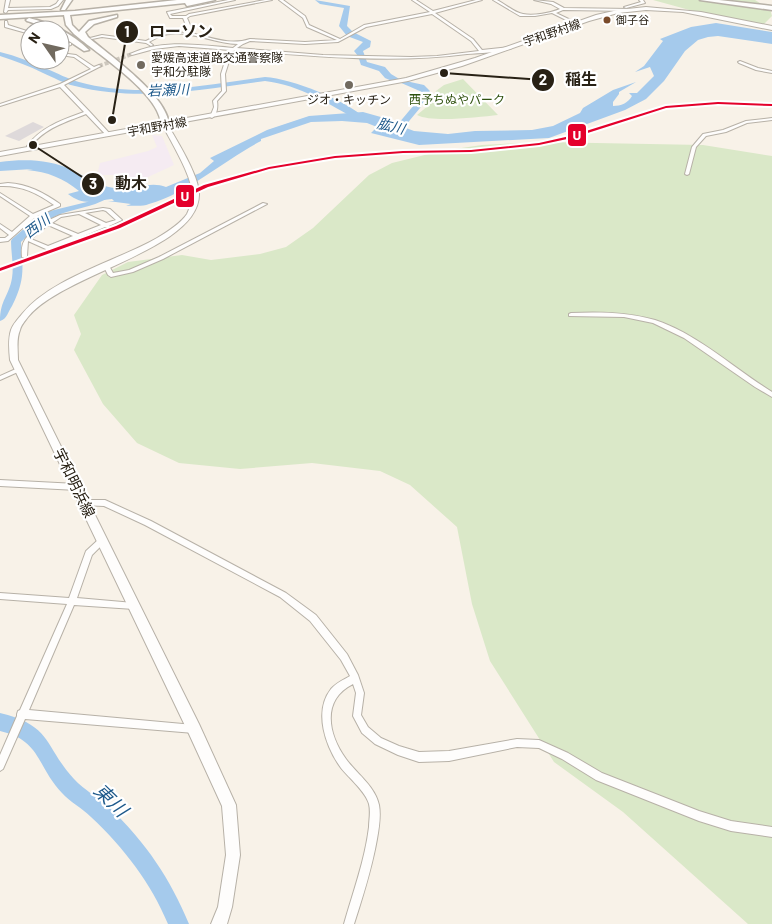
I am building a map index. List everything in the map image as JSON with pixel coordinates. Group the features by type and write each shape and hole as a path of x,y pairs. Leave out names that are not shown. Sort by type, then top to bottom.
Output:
{"highway":[{"path":"69,0 65,12 69,32 138,81"},
{"path":"65,12 73,0"},
{"path":"16,16 98,8 119,0"},
{"path":"3,16 82,12 194,0"},
{"path":"106,56 82,32 84,27 90,23 113,16 212,0"},
{"path":"702,0 772,8"},
{"path":"65,12 69,25 76,33 138,81 151,98 165,125"},
{"path":"3,16 29,20"},
{"path":"70,39 115,66"}],"main road":[{"name":"宇和野村線","path":"0,154 212,117 433,74 610,13 634,10 686,11 772,28"},
{"name":"宇和明浜線","path":"165,125 194,186 196,198 188,215 174,232 148,247 64,285 30,309 17,326 13,344 14,360 194,729 229,805 233,855 225,907 219,924"}],"street":[{"path":"8,0 3,16 6,26 20,30"},
{"path":"3,16 52,8 61,0"},
{"path":"233,0 168,13 170,18 186,17 270,0"},
{"path":"281,0 304,17 308,26 340,40"},
{"path":"414,0 472,40 481,51"},
{"path":"212,117 216,107 215,101 224,90 222,81 227,58 232,50 242,43 254,39 277,43 332,46 365,26 431,13 480,0"},
{"path":"495,0 521,15 535,15 563,9 634,10"},
{"path":"536,0 563,9"},
{"path":"614,9 643,3 641,0"},
{"path":"554,12 552,13 555,16 576,24"},
{"path":"186,17 188,33"},
{"path":"92,38 102,36 147,42 166,34 188,33 204,38 242,43"},
{"path":"147,42 154,48"},
{"path":"132,54 154,48 179,45 361,58 436,57 510,48"},
{"path":"330,56 332,46"},
{"path":"70,55 75,56 94,69"},
{"path":"740,62 757,69 772,72"},
{"path":"0,105 62,84 99,66"},
{"path":"62,84 109,135"},
{"path":"30,149 29,146 32,140 51,126 88,112"},
{"path":"687,174 694,147 706,135 724,131 746,122 772,119"},
{"path":"0,185 16,184 34,188 58,205 40,220 11,234 6,240 0,240"},
{"path":"0,194 40,220 79,236"},
{"path":"106,265 112,275 132,272 264,204"},
{"path":"24,256 25,243 27,239 40,220 103,209 108,210 119,220 108,226 48,248 27,239"},
{"path":"80,212 108,226"},
{"path":"0,226 11,234"},
{"path":"571,315 618,315 654,322 690,339 732,370 772,395"},
{"path":"0,378 18,370"},
{"path":"0,483 77,487"},
{"path":"84,503 105,503 148,523 283,595 313,618 344,657 355,678 360,693 357,716 365,730 378,741 398,750 419,756 449,756 517,743 539,744 565,756 599,777 699,816 731,826 772,832"},
{"path":"0,766 19,718 72,601 89,553 102,541"},
{"path":"0,596 134,606"},
{"path":"349,924 368,856 374,803 368,791 357,781 339,756 326,720 326,703 344,682 355,678"},
{"path":"19,718 194,729"}],"shaded area":[{"path":"152,135 162,136 174,165 146,178 117,182 120,175 97,175 100,163 157,147"}],"green space":[{"path":"653,0 755,0 770,9 772,16 763,25 704,14"},
{"name":"西予ちぬやパーク","path":"463,79 498,115 433,119 417,115 429,105 436,91 444,85"},
{"path":"542,142 703,145 772,156 772,924 748,924 623,812 554,762 490,661 472,604 457,527 410,485 380,471 312,463 240,469 179,463 137,443 103,404 74,350 81,334 74,315 102,275 128,262 182,255 211,260 260,254 286,247 313,228 369,175 392,163 441,151 482,145"}],"water":[{"name":"肱川","path":"716,23 772,32 772,44 718,36 698,40 685,51 664,81 646,99 625,110 549,138 419,145 371,133 377,127 367,123 342,121 311,122 261,139 261,141 179,192 164,199 140,206 126,206 131,204 108,201 114,201 112,199 89,202 79,200 68,194 79,191 73,186 55,176 27,170 33,169 0,171 0,162 36,161 64,166 96,183 108,187 120,189 160,185 166,187 200,173 214,161 210,158 267,130 309,116 363,112 395,121 393,123 414,131 448,134 475,131 532,130 553,126 580,113 583,108 613,90 636,82 619,92 613,102 613,106 626,102 632,96 629,93 637,93 654,76 650,67 635,72 644,66 663,41 660,39 691,27"}],"building":[{"path":"33,122 44,127 19,141 5,136"}],"waterway":[{"path":"318,0 322,3 348,7 343,26 350,34 367,41 367,45 358,51 362,55 364,63 382,69 388,76 397,80"},
{"name":"岩瀬川","path":"0,54 26,62 75,84 117,92 133,93 195,89 265,79 276,80 317,93 362,119"},
{"name":"肱川","path":"397,130 417,107 426,91 421,87 403,82"},
{"name":"西川","path":"0,317 15,289 18,276 16,241 42,219 54,213 90,204 105,196"},
{"name":"東川","path":"0,722 15,726 34,737 67,785 93,806 124,837 159,882 179,924"}],"tunnel":[{"path":"99,66 132,54"}],"transit line":[{"name":"U","path":"0,270 118,227 206,186 269,168 335,157 403,152 471,151 539,144 571,137 666,107 718,103 772,105"}],"place":[{"name":"御子谷","path":"607,20"},
{"name":"愛媛高速道路交通警察隊 宇和分駐隊","path":"141,65"},
{"name":"稲生","path":"444,73"},
{"name":"ジオ・キッチン","path":"349,85"},
{"name":"ローソン","path":"112,120"},
{"name":"動木","path":"33,145"}]}
